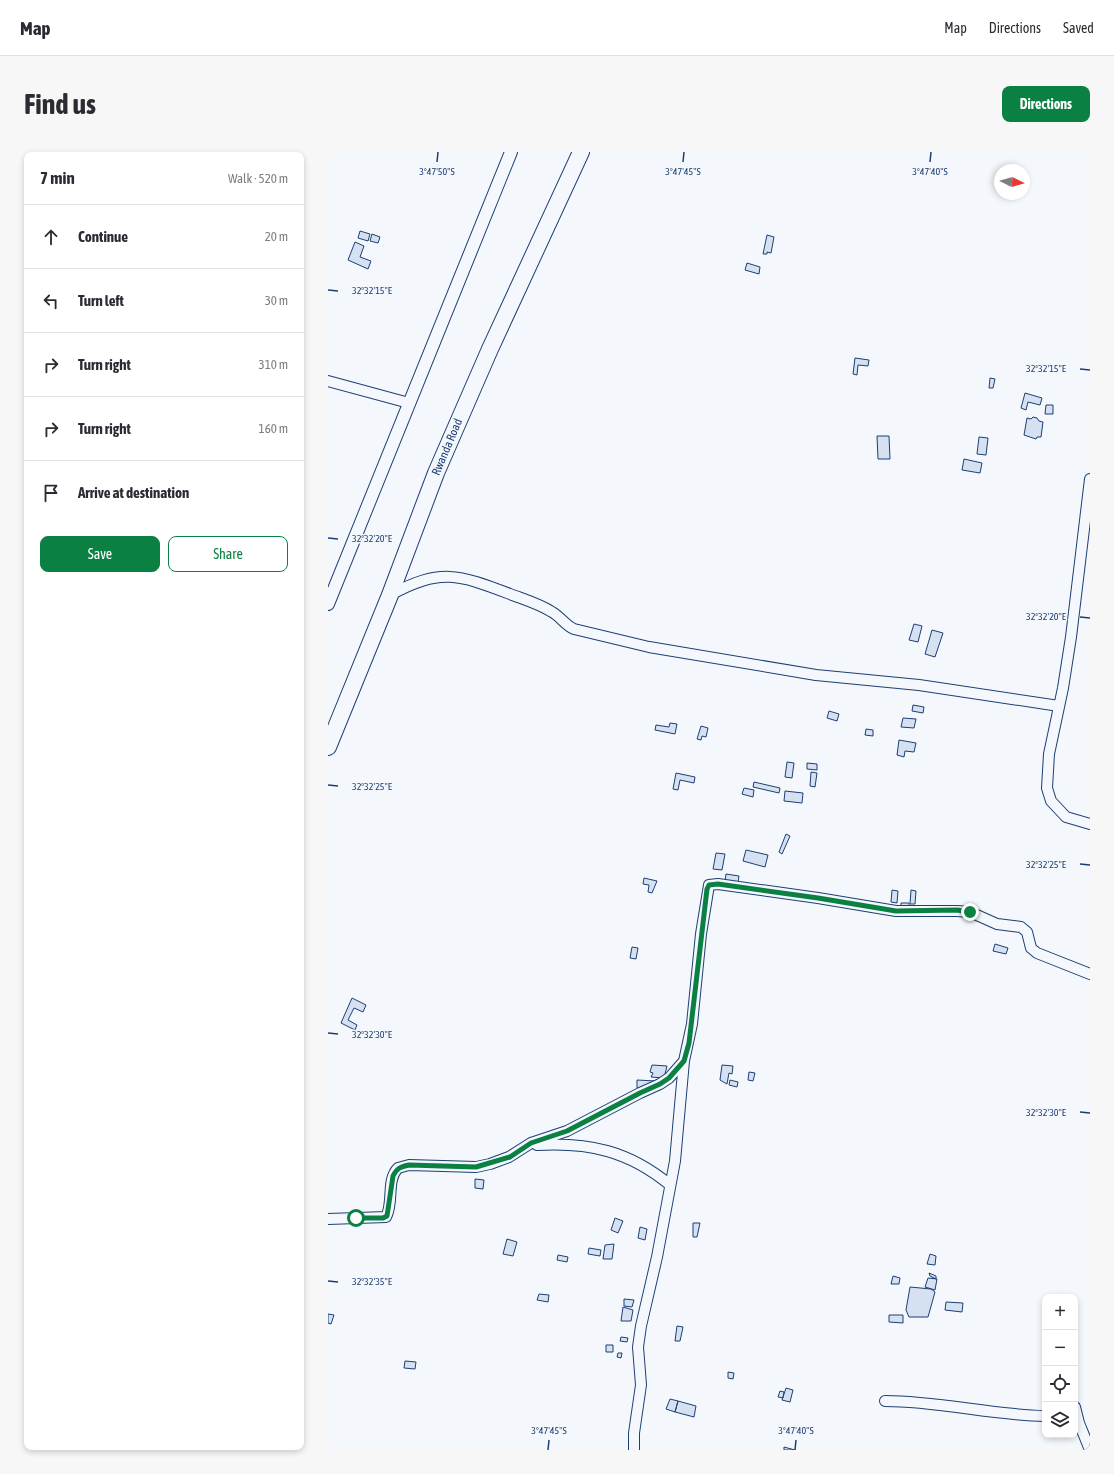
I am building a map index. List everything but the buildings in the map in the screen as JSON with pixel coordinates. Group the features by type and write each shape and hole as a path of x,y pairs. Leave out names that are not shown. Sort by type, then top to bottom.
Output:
{"highway":[{"name":"Rwanda Road","path":"328,747 390,595 436,473 490,349 581,152"}],"street":[{"path":"328,604 511,152"},
{"path":"328,381 409,403"},
{"path":"1090,479 1071,637 1049,754 1047,788 1051,801 1066,817 1090,824"},
{"path":"390,595 412,583 439,576 465,578 552,612 566,626 574,629 649,647 816,675 919,685 1059,706"},
{"path":"634,1450 634,1433 641,1385 638,1347 640,1326 657,1257 675,1161 684,1061 692,1024 707,889 712,884 818,898 896,911 957,910 970,912 997,924 1021,927 1027,932 1031,948 1037,953 1090,974"},
{"path":"328,1218 386,1217 389,1209 393,1176 396,1169 409,1165 476,1167 510,1157 527,1146 567,1131 660,1084 669,1078 684,1061"},
{"path":"527,1146 567,1144 605,1150 637,1162 657,1174 670,1185"},
{"path":"885,1401 939,1404 1002,1414 1042,1416"},
{"path":"1078,1419 1090,1450"}],"route":[{"path":"356,1218 383,1218 387,1216 393,1176 396,1169 400,1167 409,1165 476,1167 490,1164 510,1157 531,1143 567,1131 669,1078 684,1061 689,1043 701,934 707,889 709,885 718,884 896,911 957,910 970,912"}]}
